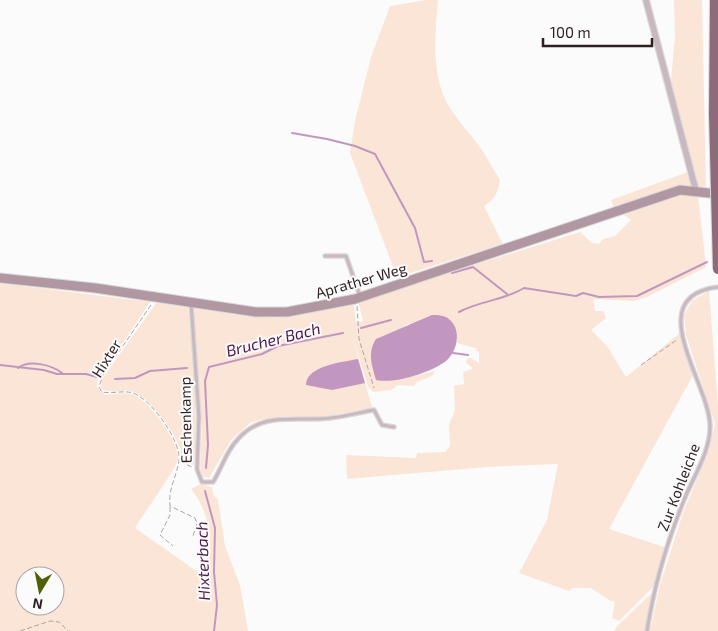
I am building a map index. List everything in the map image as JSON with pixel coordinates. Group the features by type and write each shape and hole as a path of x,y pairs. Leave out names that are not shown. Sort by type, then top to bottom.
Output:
{"highway":[{"path":"715,0 714,114 718,269"}],"street":[{"path":"646,0 696,191"},
{"name":"Aprather Weg","path":"0,278 96,288 256,312 287,312 320,307 357,298 680,190 718,194"}],"lane":[{"path":"326,256 346,256 357,298"},
{"name":"Zur Kohleiche","path":"647,631 655,589 672,532 703,456 710,433 708,409 683,336 680,318 685,302 706,288 718,286"},
{"name":"Eschenkamp","path":"191,303 199,417 197,469 202,482 212,482 225,456 238,438 253,426 288,418 317,419 374,410 382,425 394,427"}],"path":[{"name":"Hixter","path":"156,298 103,375 99,387 102,392 131,393 145,400 174,438 178,448 179,462 170,490 170,515 162,528 162,538 174,546"},
{"path":"357,298 359,339 374,388"},
{"path":"641,365 683,336"},
{"path":"179,462 197,469"},
{"path":"170,506 195,518 197,523 193,536"},
{"path":"20,631 50,621 59,622 68,631"}],"shaded area":[{"path":"438,0 435,53 438,78 442,91 458,120 480,147 500,180 495,195 484,206 503,244 397,277 350,153 355,121 371,57 390,6"},
{"path":"674,0 702,0 706,189 698,195 706,267 647,297 634,301 593,299 595,311 603,311 606,318 591,330 607,346 626,377 680,333 693,375 609,529 664,547 654,586 619,621 612,618 615,602 591,588 573,588 569,591 519,573 547,520 558,464 487,467 347,479 346,455 416,458 417,453 445,452 450,446 449,425 455,410 454,386 464,384 463,372 472,369 466,363 467,359 471,358 479,363 479,352 475,350 478,349 457,343 456,329 408,324 395,332 376,339 380,381 435,371 432,376 417,382 414,386 398,385 391,390 373,392 368,386 353,338 372,408 321,417 285,416 251,422 231,440 209,478 203,477 200,467 202,426 193,307 236,315 280,318 354,305 356,323 363,321 358,301 580,232 592,243 599,244 603,239 615,236 631,220 614,208 611,200 688,172 670,91 675,37"},
{"path":"0,283 150,302 98,380 97,387 105,395 126,393 139,398 162,422 174,442 177,452 178,459 172,472 135,528 202,575 209,555 210,533 203,509 191,489 201,484 212,487 213,494 218,500 225,546 240,585 248,631 0,631"},
{"path":"709,291 718,404 718,631 650,631 660,585 684,510 709,451 715,424 686,335 684,315 692,301"},
{"path":"157,302 188,307 197,406 194,465 181,461 180,448 176,439 159,414 145,399 131,391 108,391 101,388 102,379"},
{"path":"432,315 448,318 454,325 457,341 450,357 431,370 412,376 384,381 376,380 371,354 376,339"},
{"path":"358,359 365,383 332,390 306,385 312,373 318,369"},
{"path":"653,592 645,631 614,631 617,626"}],"waterway":[{"path":"292,133 355,146 375,154 415,228 424,262 432,261"},
{"name":"Brucher Bach","path":"459,312 524,288 576,296 583,293 599,297 637,296 707,262"},
{"path":"452,273 473,267 507,294"},
{"name":"Brucher Bach","path":"361,328 391,320"},
{"name":"Brucher Bach","path":"206,468 208,445 205,381 209,367 262,354 278,346 343,333"},
{"path":"453,353 468,355"},
{"name":"Brucher Bach","path":"18,368 28,364 40,364 62,373"},
{"name":"Brucher Bach","path":"0,365 44,370 57,374 86,374 97,377"},
{"name":"Brucher Bach","path":"115,379 135,378 150,371 187,368"},
{"name":"Hixterbach","path":"205,491 215,528 214,572 217,605 214,631"}]}
